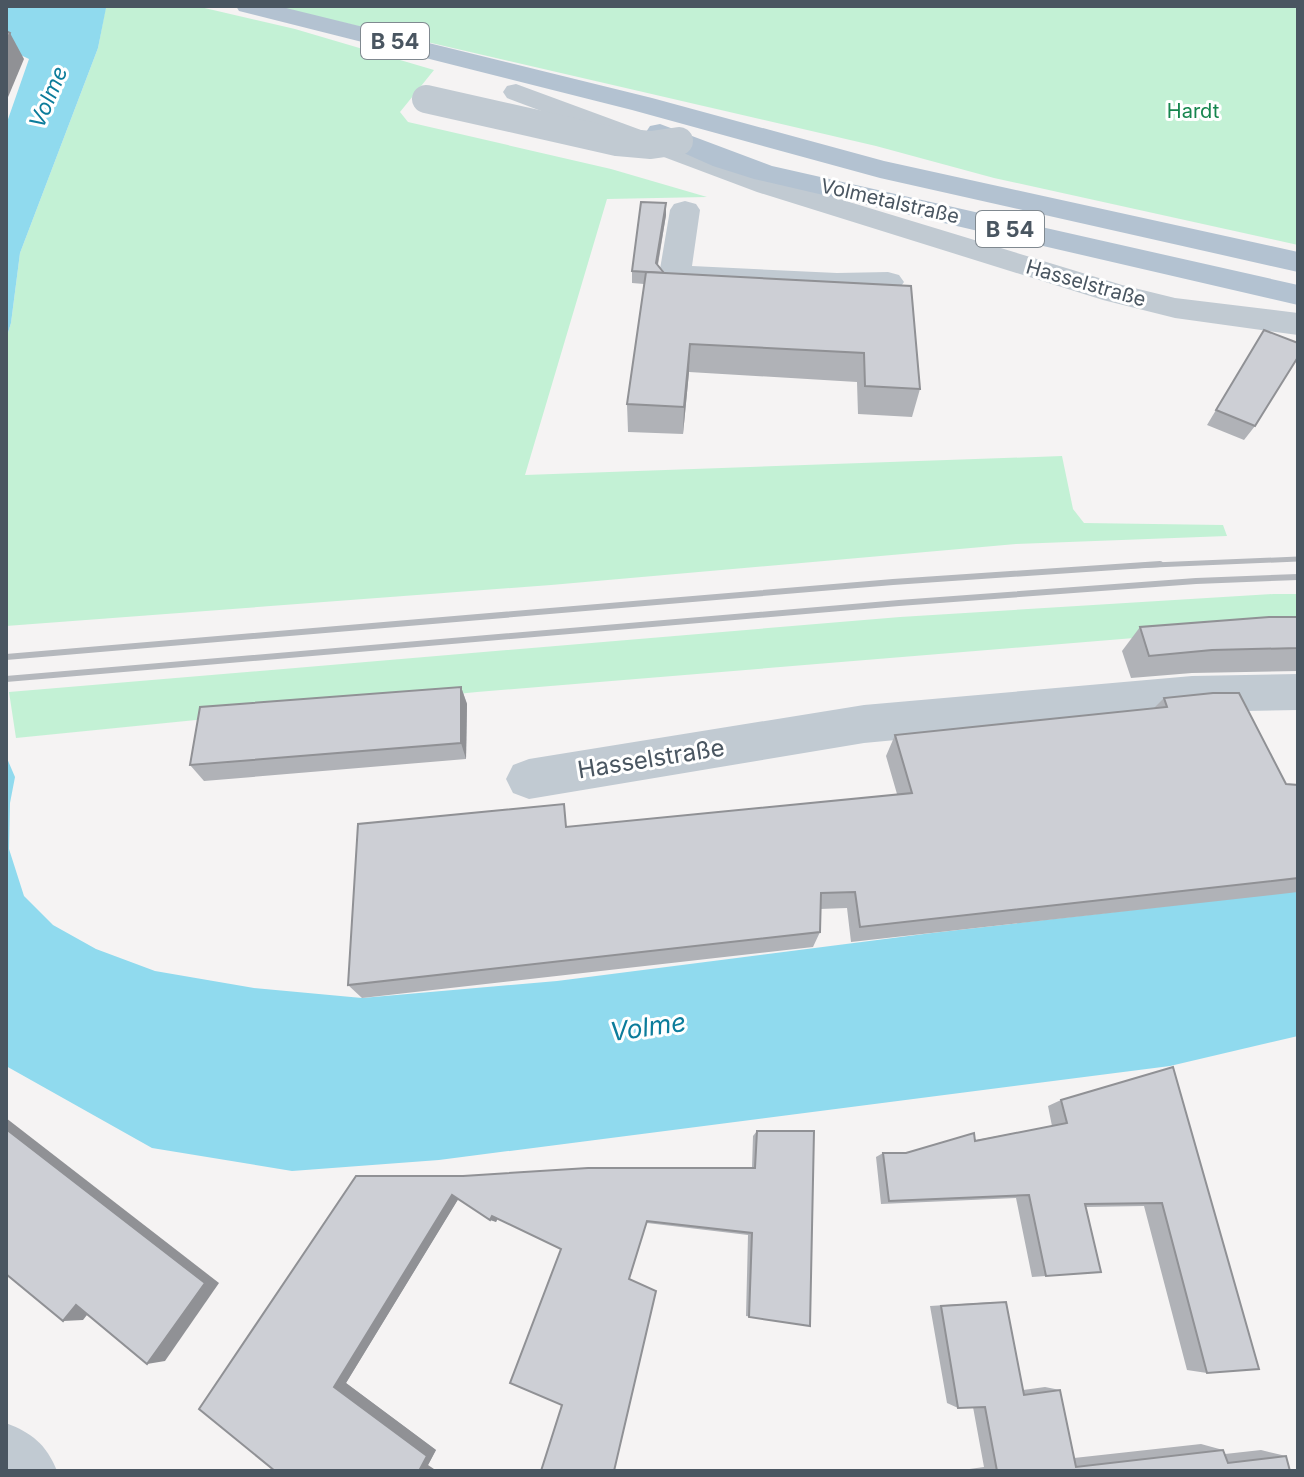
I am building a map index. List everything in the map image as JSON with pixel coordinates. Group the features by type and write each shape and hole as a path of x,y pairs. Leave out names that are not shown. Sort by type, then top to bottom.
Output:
{"main road":[{"name":"Volmetalstraße","path":"248,6 593,103 723,160 764,173 1298,295"},
{"name":"Volmetalstraße","path":"528,87 642,104 880,169 1298,262"}],"street":[{"path":"446,79 578,107 593,103"},
{"name":"Hasselstraße","path":"528,87 767,186 1114,293 1175,308 1298,324"},
{"path":"426,99 617,142 651,145 679,141"},
{"path":"685,210 675,275 837,283 888,282"},
{"name":"Hasselstraße","path":"529,779 864,724 1192,694 1298,692"},
{"path":"6,1454 25,1471"}],"green space":[{"path":"106,6 196,6 295,29 434,70 400,112 408,122 611,169 707,197 607,199 525,475 1062,456 1073,509 1084,523 1223,525 1227,536 1016,544 551,585 6,626 6,339 20,253 98,48"},
{"name":"Hardt","path":"272,6 1298,6 1298,245 994,178 876,146"},
{"path":"1298,594 1298,633 1219,631 477,692 16,738 9,692 900,617"}],"water":[{"name":"Volme","path":"6,6 106,8 98,48 20,253 6,339 6,125 29,59 6,48"},
{"name":"Volme","path":"6,756 15,777 10,803 9,849 24,896 53,925 96,949 155,971 254,988 362,998 557,981 932,933 1298,891 1298,1036 1170,1066 439,1160 292,1171 152,1148 6,1066"}],"building":[{"path":"641,202 666,203 656,263 664,273 632,271"},
{"path":"646,272 911,286 920,389 865,386 864,353 690,344 684,407 627,404"},
{"path":"1264,330 1298,343 1298,357 1255,426 1216,410"},
{"path":"1298,617 1298,648 1212,650 1149,656 1140,627"},
{"path":"461,687 461,743 190,765 200,707"},
{"path":"1239,693 1286,784 1298,785 1298,878 860,927 855,892 821,893 820,932 348,985 358,824 564,804 566,827 912,793 895,735 1167,707 1164,698"},
{"path":"1173,1067 1259,1369 1207,1373 1162,1203 1085,1204 1101,1272 1046,1276 1029,1195 889,1201 883,1153 906,1153 974,1133 975,1141 1067,1123 1061,1100"},
{"path":"6,1129 205,1283 147,1364 76,1305 63,1321 6,1274"},
{"path":"757,1131 814,1131 810,1326 749,1317 752,1233 647,1221 629,1279 656,1291 614,1471 541,1471 562,1405 510,1383 561,1249 492,1216 490,1220 452,1195 334,1387 427,1456 419,1471 275,1471 199,1409 356,1176 463,1176 588,1168 755,1168"},
{"path":"1006,1302 1024,1395 1060,1390 1076,1467 1223,1450 1228,1463 1286,1456 1290,1471 997,1471 985,1407 958,1408 941,1306"}],"railway":[{"path":"1131,566 1298,559"},
{"path":"1131,566 1160,564"},
{"path":"6,657 893,582 1131,566"},
{"path":"6,679 899,603 1196,581 1298,577"}]}
